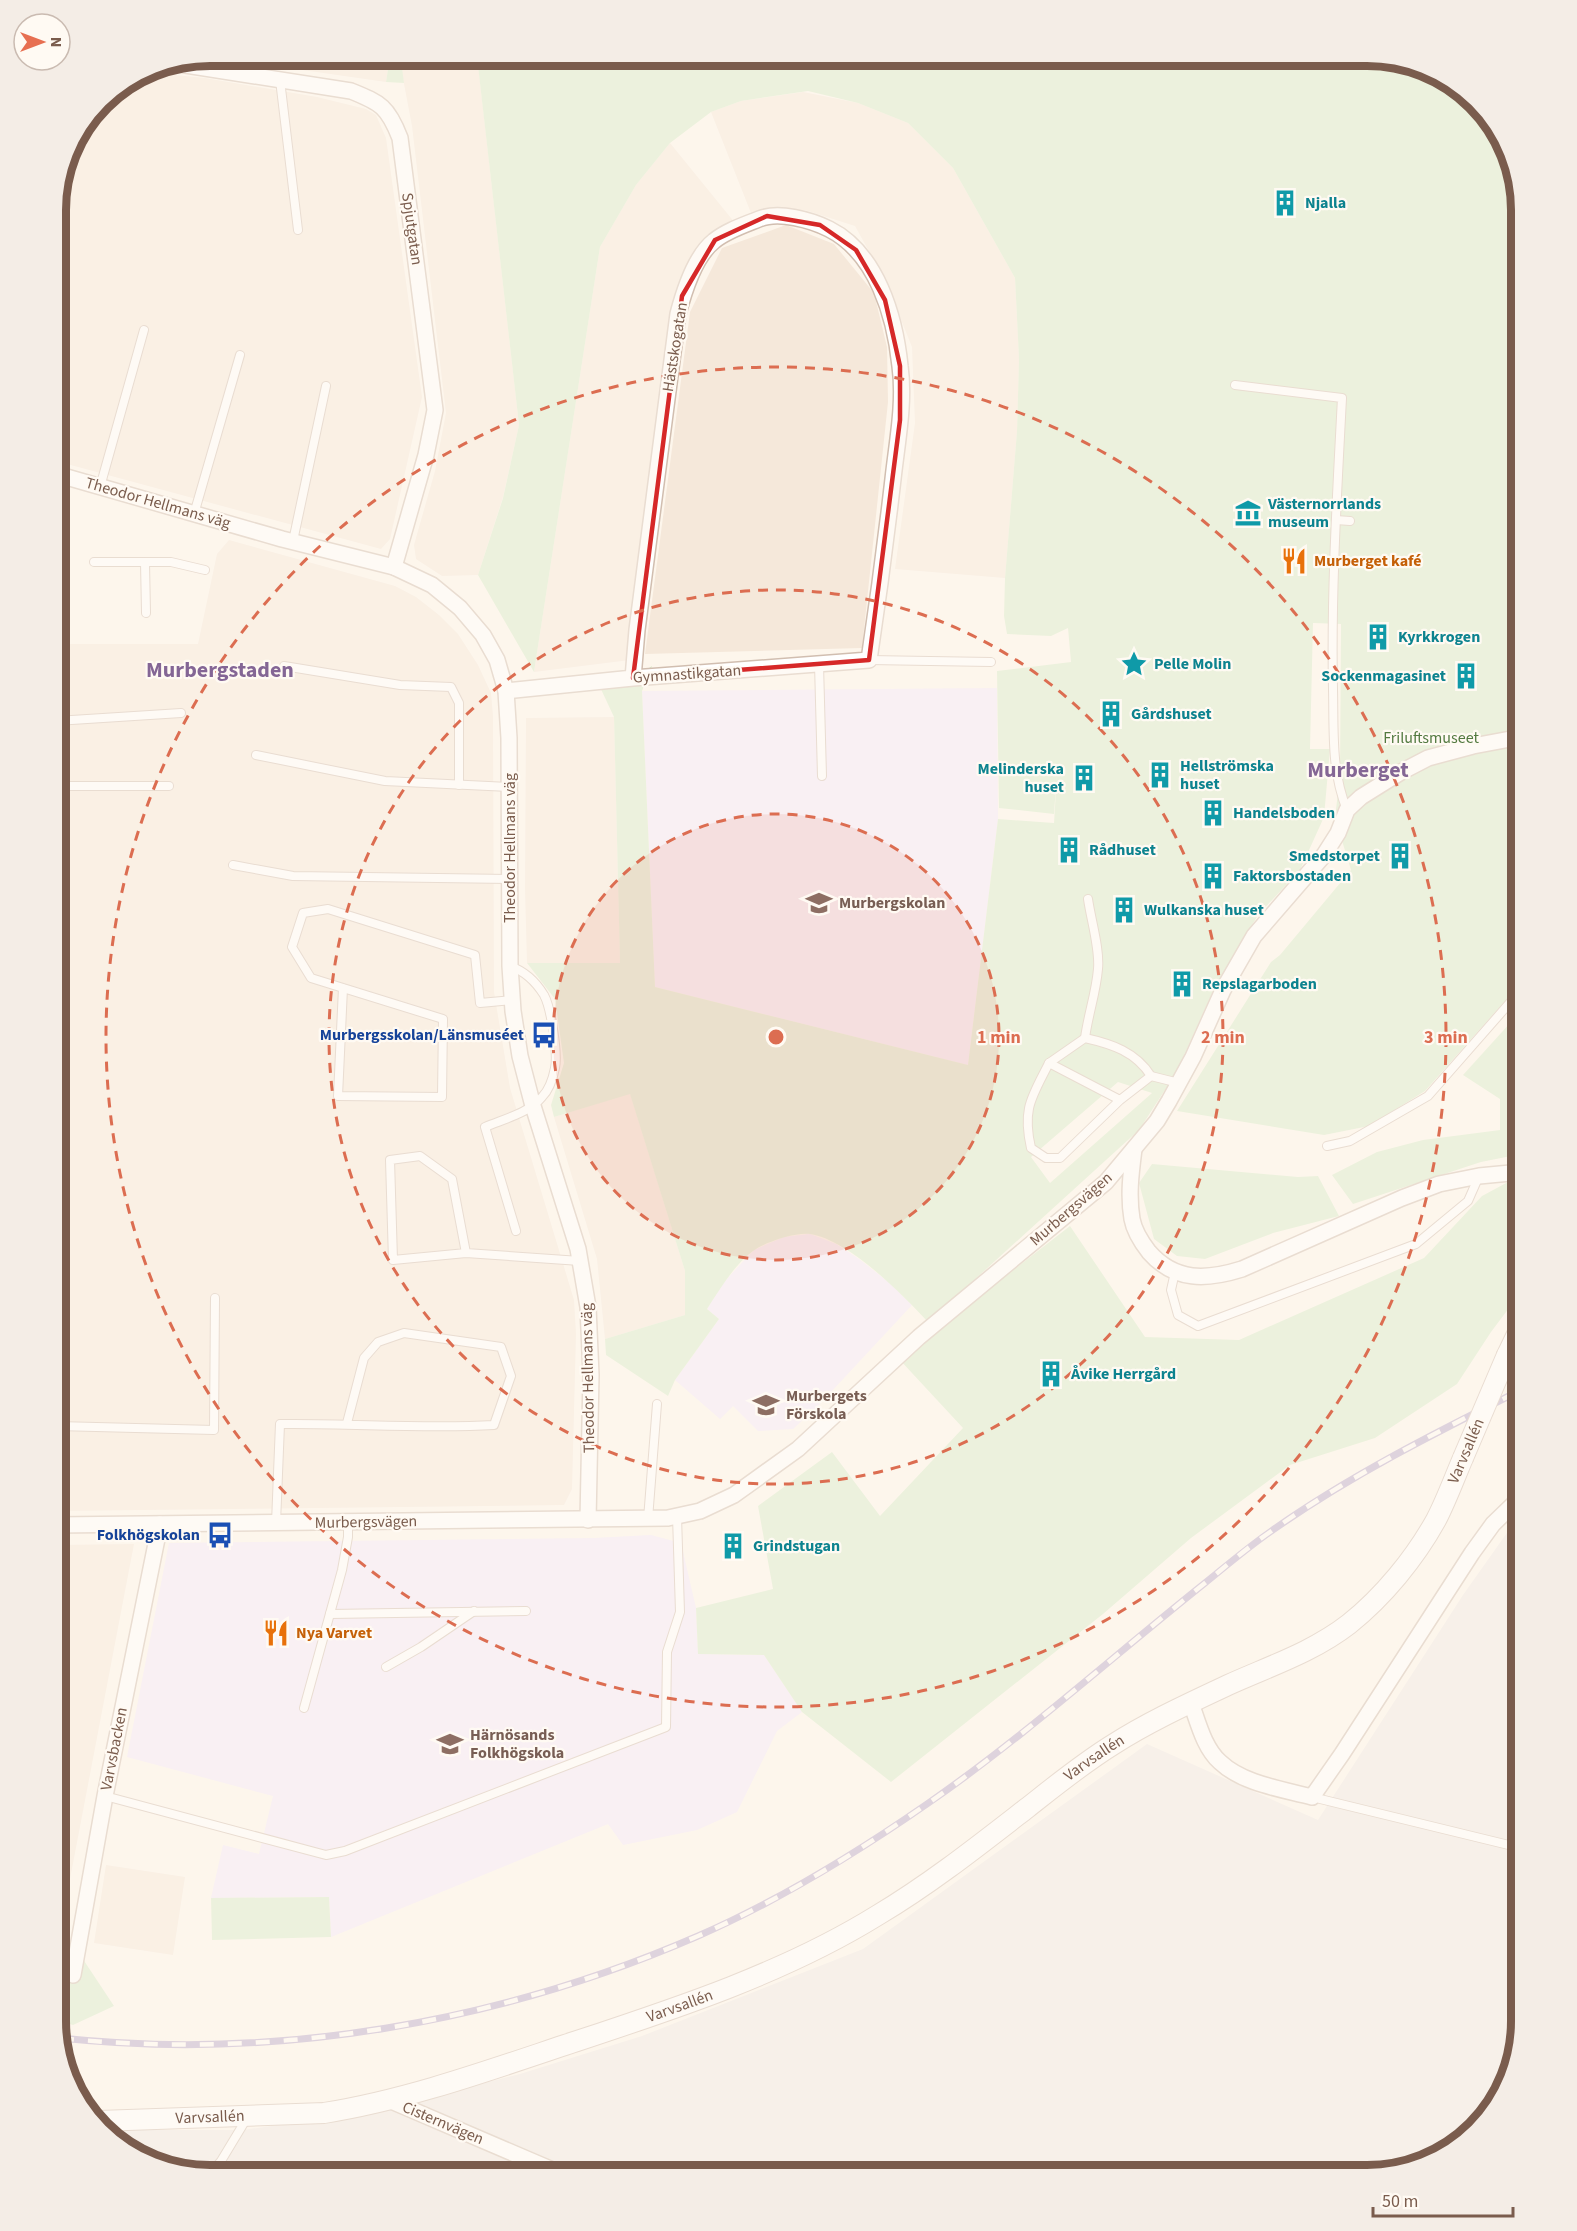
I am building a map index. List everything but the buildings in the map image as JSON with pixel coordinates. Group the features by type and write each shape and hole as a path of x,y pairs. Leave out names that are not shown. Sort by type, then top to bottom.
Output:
{"street":[{"name":"Spjutgatan","path":"197,67 351,91 376,101 392,117 399,138 435,410 434,425 394,567"},
{"name":"Hästskogatan","path":"633,678 637,630 682,296 706,248 715,240 741,226 767,216 820,225 846,240 864,261 890,313 900,366 900,420 869,660"},
{"name":"Theodor Hellmans väg","path":"66,477 194,514 394,567 432,585 460,608 483,635 497,660 506,691 509,738 512,1000 520,1056 533,1106 578,1249 588,1307 591,1375 588,1520"},
{"name":"Gymnastikgatan","path":"506,691 633,678 869,660"},
{"name":"Murbergsvägen","path":"66,1525 648,1519 700,1511 734,1495 798,1449 919,1338 1106,1182 1157,1121 1179,1083 1238,961 1254,936 1324,855 1338,833 1347,810 1361,797 1428,758 1511,739"},
{"path":"1134,1149 1130,1191 1132,1221 1143,1245 1157,1261 1175,1272 1196,1277 1218,1277 1242,1269 1402,1198 1439,1185 1479,1176 1511,1173"},
{"name":"Varvsallén","path":"107,2121 324,2113 389,2100 487,2071 614,2029 725,1988 782,1965 877,1916 940,1874 1112,1744 1191,1703 1287,1661 1349,1624 1398,1575 1436,1520 1511,1347"},
{"path":"1191,1703 1205,1740 1219,1761 1239,1774 1312,1797 1472,1553 1493,1524 1511,1507"},
{"name":"Varvsbacken","path":"73,1976 105,1796 159,1524"},
{"name":"Cisternvägen","path":"389,2100 541,2165"}],"lane":[{"path":"280,79 298,230"},
{"path":"100,487 144,330"},
{"path":"194,514 240,355"},
{"path":"1235,385 1342,398 1332,612 1334,762 1339,790 1347,810"},
{"path":"293,541 326,386"},
{"path":"1336,520 1350,521"},
{"path":"94,561 171,562 205,570"},
{"path":"145,562 146,613"},
{"path":"869,660 991,662"},
{"path":"819,664 822,776"},
{"path":"284,666 399,685 451,687 459,703 459,784"},
{"path":"66,720 181,713"},
{"path":"256,755 385,781 509,787"},
{"path":"66,786 169,786"},
{"path":"233,865 293,876 510,879"},
{"path":"1088,899 1098,966 1095,993 1088,1013 1085,1038 1050,1063 1029,1102 1027,1132 1031,1148 1046,1158 1060,1158 1120,1100 1151,1077"},
{"path":"343,988 338,1096 442,1097 443,1019 311,978 292,947 303,914 328,909 475,955 480,1003 512,1000"},
{"path":"510,966 521,970 544,995 548,1007 555,1067 547,1090 533,1106 485,1127 516,1231"},
{"path":"1327,1146 1350,1141 1428,1096 1511,1001"},
{"path":"1085,1038 1103,1042 1130,1053 1145,1067 1151,1077 1179,1083"},
{"path":"1050,1063 1120,1100"},
{"path":"466,1253 452,1179 420,1156 390,1160 393,1260 466,1253 580,1261"},
{"path":"1175,1272 1171,1290 1178,1315 1198,1326 1416,1244 1468,1201 1479,1176"},
{"path":"66,1426 214,1430 215,1298"},
{"path":"276,1523 280,1424 347,1423 467,1427 494,1425 511,1376 501,1347 404,1333 378,1342 364,1358 347,1423"},
{"path":"648,1519 657,1404"},
{"path":"105,1796 326,1855 345,1851 666,1727 667,1652 680,1612 677,1516"},
{"path":"304,1708 346,1548 348,1522"},
{"path":"386,1667 421,1647 475,1610"},
{"path":"330,1614 526,1611"},
{"path":"1312,1797 1511,1846"},
{"path":"218,2165 248,2116"}],"highlighted area":[{"path":"767,216 820,225 856,250 885,300 900,366 900,420 869,660 633,678 682,296 715,240"}],"shaded area":[{"path":"275,66 388,66 386,82"},
{"path":"478,66 519,425 503,497 478,575 442,576 416,559 414,545 435,471 446,413 412,126 401,68"},
{"path":"164,74 205,78 317,97 366,109 376,115 386,138 422,397 390,539 381,549 66,464 67,192 77,155 90,130 115,102 138,85"},
{"path":"803,92 858,103 908,123 953,168 1015,278 1019,359 1017,431 1005,578 895,569 915,423 912,347 886,282 855,226 805,210 751,213 711,112 741,101"},
{"path":"670,143 735,223 702,241 682,278 667,336 630,660 534,672 600,247 636,185"},
{"path":"786,225 834,244 874,293 887,347 888,402 862,648 645,654 690,312 722,248"},
{"path":"229,540 395,586 416,597 458,634 478,665 491,693 494,992 510,1088 574,1300 576,1334 572,1489 564,1505 66,1511 66,644 198,644 217,554"},
{"name":"Murbergskolan","path":"997,688 998,819 968,1065 655,987 642,691"},
{"path":"614,717 620,963 527,963 526,718"},
{"path":"630,1093 685,1271 685,1315 605,1339 597,1259 554,1117"},
{"path":"810,1234 836,1244 859,1259 891,1284 912,1305 817,1407 793,1429 758,1431 733,1406 720,1419 675,1380 719,1319 707,1309 723,1283 754,1250 784,1237"},
{"path":"1511,1527 1510,2039 1500,2076 1492,2093 1481,2108 1469,2123 1454,2135 1439,2146 1422,2154 1385,2164 1366,2165 201,2165 164,2157 147,2150 116,2130 243,2130 373,2111 520,2074 642,2036 863,1949 1147,1744 1318,1820 1463,1595"},
{"name":"Härnösands Folkhögskola","path":"651,1535 681,1543 696,1608 698,1654 764,1655 802,1712 777,1731 737,1812 697,1830 623,1845 608,1824 331,1937 329,1897 211,1898 223,1845 259,1854 273,1796 127,1757 169,1543 594,1538"},
{"path":"134,1544 66,1900 66,1545"},
{"path":"106,1865 185,1877 173,1955 94,1943"}],"green space":[{"path":"388,66 416,66 402,68 404,83 386,82"},
{"name":"Friluftsmuseet","path":"478,66 1376,66 1413,74 1447,90 1475,115 1492,138 1506,173 1510,192 1511,994 1425,1091 1369,1126 1324,1135 1177,1111 1271,962 1280,955 1351,870 1335,818 1340,775 1341,624 1313,623 1310,749 1330,749 1324,817 1300,870 1258,915 1213,991 1176,1073 1139,1130 928,1322 890,1283 858,1257 825,1238 804,1234 781,1238 765,1244 746,1257 734,1270 707,1309 719,1319 675,1380 668,1396 606,1355 605,1339 685,1315 685,1271 630,1094 554,1117 551,1105 564,1063 555,999 527,963 620,963 614,717 599,685 630,681 652,666 642,691 655,987 968,1065 998,819 1054,823 1057,773 1054,814 999,808 997,671 1071,662 1068,628 1051,636 1007,634 1004,616 1017,431 1019,359 1015,278 953,168 908,123 858,103 808,91 741,101 711,112 670,143 636,185 600,247 534,672 478,575 503,498 519,425","holes":["1118,1082 1152,1093 1050,1183 1031,1157"]},
{"path":"1511,1022 1511,1156 1481,1162 1353,1204 1332,1175 1377,1152 1423,1140 1500,1130 1500,1099 1463,1075"},
{"path":"1152,1164 1298,1177 1318,1176 1339,1216 1273,1233 1205,1259 1177,1256 1154,1239 1139,1183"},
{"path":"1511,1182 1511,1305 1457,1384 1375,1438 1290,1465 1191,1538 1103,1614 891,1782 802,1712 764,1655 698,1654 696,1608 773,1589 758,1506 832,1452 880,1516 963,1428 899,1359 1070,1226 1145,1337 1239,1340 1424,1258 1482,1196"},
{"path":"329,1897 331,1937 212,1940 211,1898"},
{"path":"66,1934 114,2006 73,2025 66,2023"}],"railway":[{"path":"67,2039 142,2044 223,2044 304,2039 385,2028 465,2013 544,1992 622,1966 698,1936 816,1876 927,1804 998,1752 1245,1551 1330,1492 1393,1456 1511,1395"}],"place":[{"name":"Njalla","path":"1285,203"},
{"name":"Västernorrlands museum","path":"1248,513"},
{"name":"Murberget kafé","path":"1294,561"},
{"name":"Kyrkkrogen","path":"1378,637"},
{"name":"Pelle Molin","path":"1134,664"},
{"name":"Sockenmagasinet","path":"1466,676"},
{"name":"Gårdshuset","path":"1111,714"},
{"name":"Hellströmska huset","path":"1160,775"},
{"name":"Melinderska huset","path":"1084,778"},
{"name":"Handelsboden","path":"1213,813"},
{"name":"Rådhuset","path":"1069,850"},
{"name":"Smedstorpet","path":"1400,856"},
{"name":"Faktorsbostaden","path":"1213,876"},
{"name":"Murbergskolan","path":"819,903"},
{"name":"Wulkanska huset","path":"1124,910"},
{"name":"Repslagarboden","path":"1182,984"},
{"name":"Murbergsskolan/Länsmuséet","path":"544,1035"},
{"name":"Åvike Herrgård","path":"1051,1374"},
{"name":"Murbergets Förskola","path":"766,1405"},
{"name":"Folkhögskolan","path":"220,1535"},
{"name":"Grindstugan","path":"733,1546"},
{"name":"Nya Varvet","path":"276,1633"},
{"name":"Härnösands Folkhögskola","path":"450,1744"}],"district":[{"name":"Murbergstaden","path":"220,670"},
{"name":"Murberget","path":"1358,770"}]}
